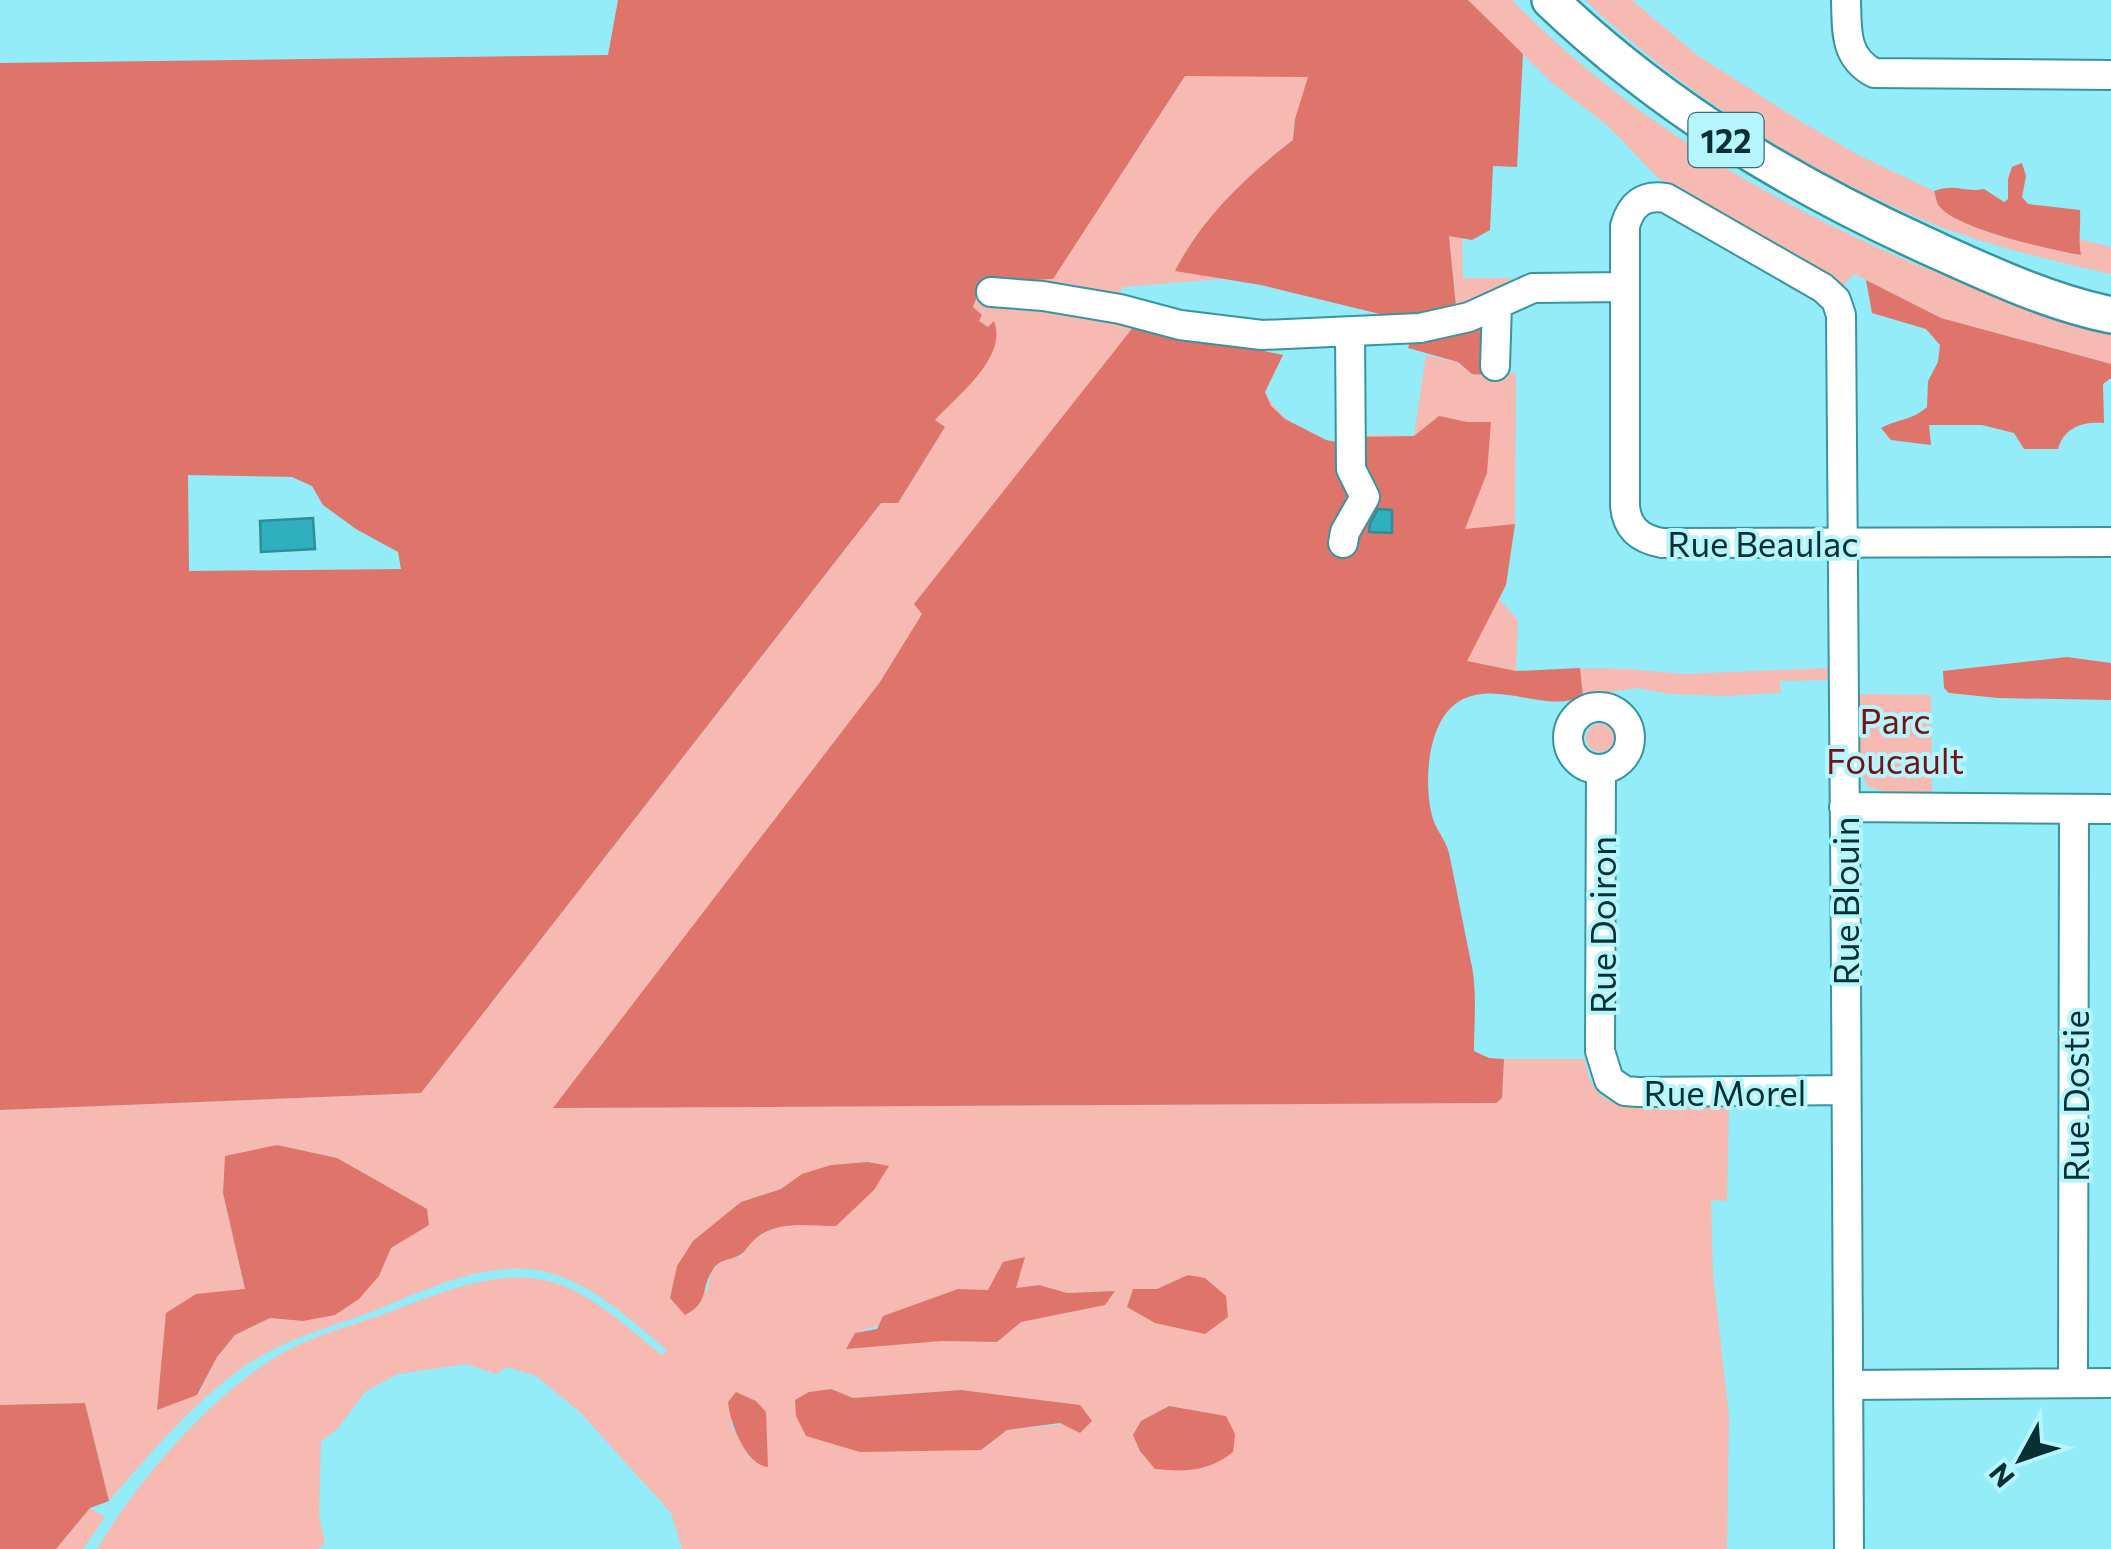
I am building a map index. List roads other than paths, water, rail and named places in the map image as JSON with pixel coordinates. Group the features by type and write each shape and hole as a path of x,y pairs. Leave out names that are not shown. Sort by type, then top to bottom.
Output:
{"main road":[{"name":"122","path":"1550,0 1641,79 1723,138 1830,201 2016,288 2111,315"},
{"path":"1925,245 2111,292"}],"street":[{"path":"1846,0 1851,52 1874,73 2111,75"},
{"name":"Rue Blouin","path":"1639,202 1656,196 1666,198 1823,288 1836,300 1841,315 1850,1549"},
{"name":"Rue Beaulac","path":"1639,202 1625,226 1625,506 1635,531 1650,541 1662,543 2111,542"},
{"path":"991,292 1043,296 1224,332 1350,332 1433,326 1469,318 1541,286 1626,287"},
{"path":"1495,366 1497,305"},
{"path":"1343,543 1365,497 1351,469 1350,332"},
{"name":"Rue Doiron","path":"1601,769 1600,1051 1609,1080"},
{"path":"1844,806 2111,808"},
{"name":"Rue Dostie","path":"2074,809 2074,1382"},
{"name":"Rue Morel","path":"1609,1080 1638,1092 1845,1090"},
{"path":"1848,1385 2111,1382"}],"park label":[{"name":"Parc Foucault","path":"1895,739"}]}
